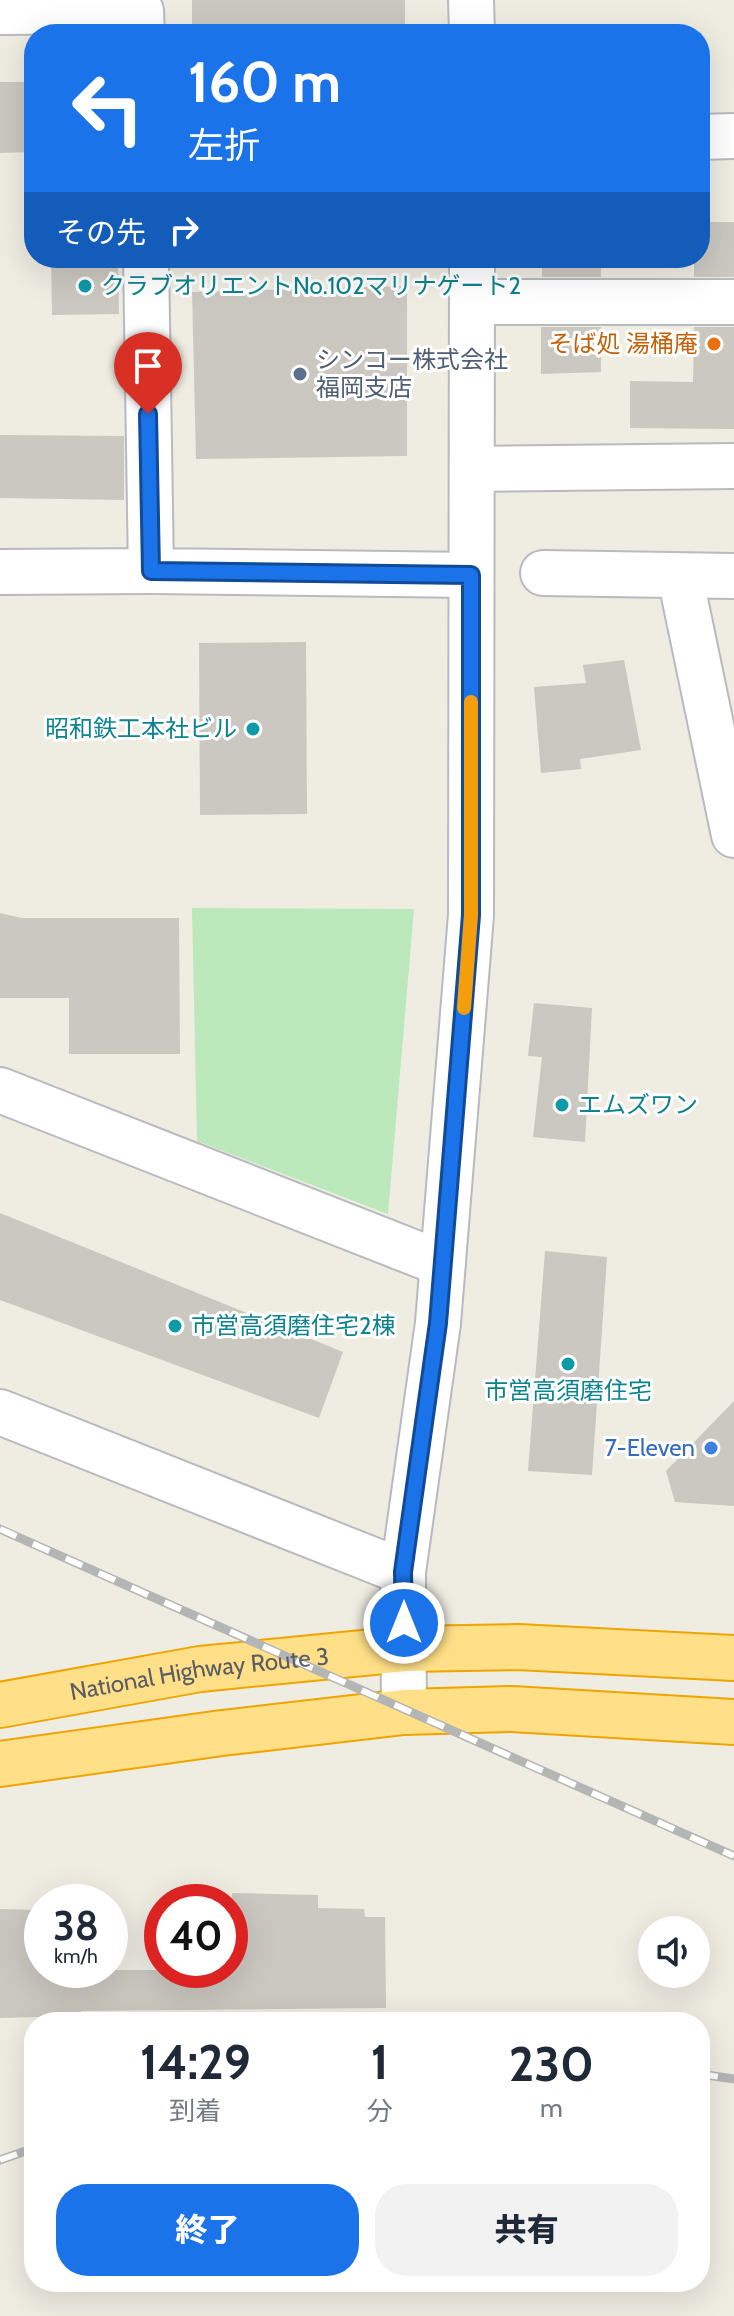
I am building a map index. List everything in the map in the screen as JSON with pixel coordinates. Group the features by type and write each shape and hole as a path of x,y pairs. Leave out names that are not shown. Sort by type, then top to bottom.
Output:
{"highway":[{"name":"National Highway Route 3","path":"0,1705 200,1669 404,1649 518,1647 734,1658"},
{"path":"0,1764 222,1733 404,1712 512,1709 734,1722"}],"street":[{"path":"471,0 472,24"},
{"path":"0,12 141,11 142,24"},
{"path":"710,137 734,136"},
{"path":"146,268 151,571"},
{"path":"404,1712 403,1572 438,1323 471,915 472,268"},
{"path":"472,302 734,302"},
{"path":"472,469 734,466"},
{"path":"0,572 471,575"},
{"path":"543,573 734,576"},
{"path":"680,576 734,835"},
{"path":"0,1090 443,1264"},
{"path":"0,1412 403,1572"}],"green space":[{"path":"192,908 414,909 388,1214 197,1141"}],"building":[{"path":"192,0 405,0 405,24 192,24"},
{"path":"0,82 24,82 24,152 0,153"},
{"path":"710,222 734,222 734,277 694,277 694,268 710,268"},
{"name":"クラブオリエントNo.102マリナゲート2","path":"51,268 118,268 119,314 52,315"},
{"path":"542,268 601,268 601,277 542,277"},
{"name":"シンコー株式会社 福岡支店","path":"407,286 407,456 196,459 192,292"},
{"path":"541,327 601,327 601,372 541,374"},
{"path":"694,327 734,327 734,429 630,428 630,381 693,382"},
{"path":"0,435 124,436 124,500 0,498"},
{"name":"昭和鉄工本社ビル","path":"306,642 307,814 200,815 199,643"},
{"path":"624,660 641,750 580,759 581,769 541,773 534,687 586,683 583,665"},
{"path":"0,913 21,918 179,918 180,1054 69,1054 69,998 0,998"},
{"path":"534,1003 592,1008 585,1142 533,1137 542,1057 528,1056"},
{"name":"市営高須磨住宅2棟","path":"0,1213 343,1352 319,1418 0,1300"},
{"name":"市営高須磨住宅","path":"545,1251 607,1257 592,1475 528,1471"},
{"name":"7-Eleven","path":"734,1401 734,1506 675,1502 666,1471"},
{"path":"248,1893 318,1895 318,1908 364,1909 365,1917 385,1917 386,2008 24,2012 24,2017 0,2018 0,1909 24,1910 24,1988 128,1988 128,1970 144,1970 144,1988 248,1988"}],"railway":[{"path":"0,1529 734,1856"},
{"path":"710,2075 734,2079"},
{"path":"0,2160 24,2152"}],"slow traffic":[{"path":"464,1008 471,915 471,702"}],"place":[{"name":"クラブオリエントNo.102マリナゲート2","path":"85,286"},
{"name":"そば処 湯桶庵","path":"714,344"},
{"name":"シンコー株式会社 福岡支店","path":"300,374"},
{"name":"昭和鉄工本社ビル","path":"253,729"},
{"name":"エムズワン","path":"562,1105"},
{"name":"市営高須磨住宅2棟","path":"175,1326"},
{"name":"市営高須磨住宅","path":"568,1364"},
{"name":"7-Eleven","path":"711,1448"}],"route":[{"path":"148,414 151,571 471,575 471,915 438,1323 403,1572 404,1623"}]}
